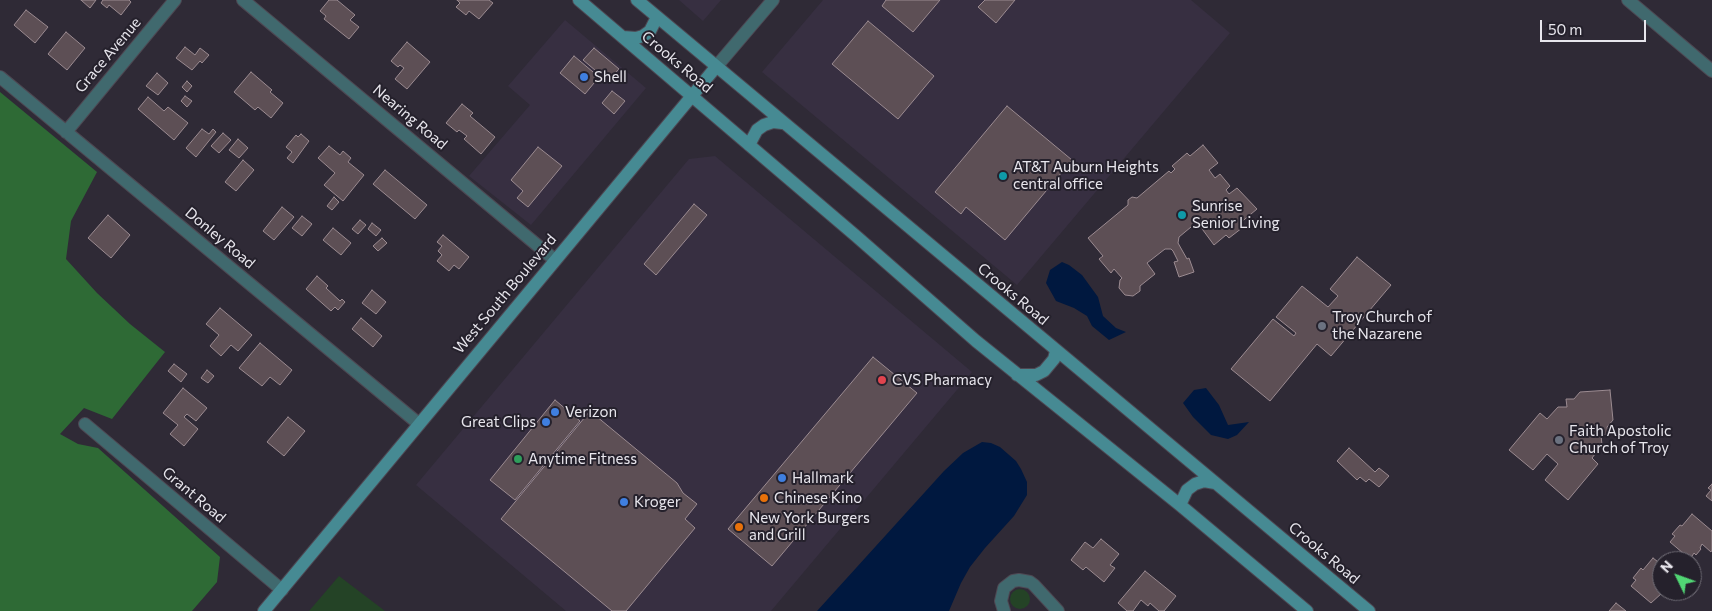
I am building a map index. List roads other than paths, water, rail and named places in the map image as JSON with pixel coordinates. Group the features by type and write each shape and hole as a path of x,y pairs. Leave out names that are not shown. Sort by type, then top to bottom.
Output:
{"main road":[{"name":"Crooks Road","path":"579,0 1017,375 1180,505 1307,611"},
{"name":"Crooks Road","path":"637,0 1368,611"},
{"path":"623,37 636,38 643,36 650,31 658,17"},
{"name":"West South Boulevard","path":"264,611 716,67"},
{"path":"749,145 757,130 764,125 782,122"},
{"path":"1017,375 1036,375 1044,371 1050,366 1056,351"},
{"path":"1180,505 1187,490 1195,484 1204,481 1215,482"}],"street":[{"name":"Grace Avenue","path":"66,132 175,0"},
{"name":"Nearing Road","path":"243,0 555,260"},
{"name":"West South Boulevard","path":"716,67 773,0"},
{"path":"1628,0 1712,70"},
{"name":"Donley Road","path":"0,77 419,424"},
{"name":"Grant Road","path":"85,424 282,590"},
{"path":"1004,611 1001,601 1004,588 1013,581 1025,580 1034,585 1058,611"}],"water":[{"path":"1062,262 1082,275 1098,297 1103,316 1116,328 1126,332 1109,340 1092,326 1087,316 1074,308 1056,301 1046,283 1050,270"},
{"path":"1206,388 1219,405 1228,425 1249,422 1237,435 1228,439 1211,435 1193,417 1183,403 1194,390"},
{"path":"982,442 1000,447 1016,461 1027,482 1027,495 1014,516 970,567 949,611 817,611 944,471 963,453"}],"place":[{"name":"Shell","path":"584,77"},
{"name":"AT&T Auburn Heights central office","path":"1003,176"},
{"name":"Sunrise Senior Living","path":"1182,215"},
{"name":"Troy Church of the Nazarene","path":"1322,326"},
{"name":"CVS Pharmacy","path":"882,380"},
{"name":"Verizon","path":"555,412"},
{"name":"Great Clips","path":"546,422"},
{"name":"Faith Apostolic Church of Troy","path":"1559,440"},
{"name":"Anytime Fitness","path":"518,459"},
{"name":"Hallmark","path":"782,478"},
{"name":"Chinese Kino","path":"764,498"},
{"name":"Kroger","path":"624,502"},
{"name":"New York Burgers and Grill","path":"739,527"}]}
